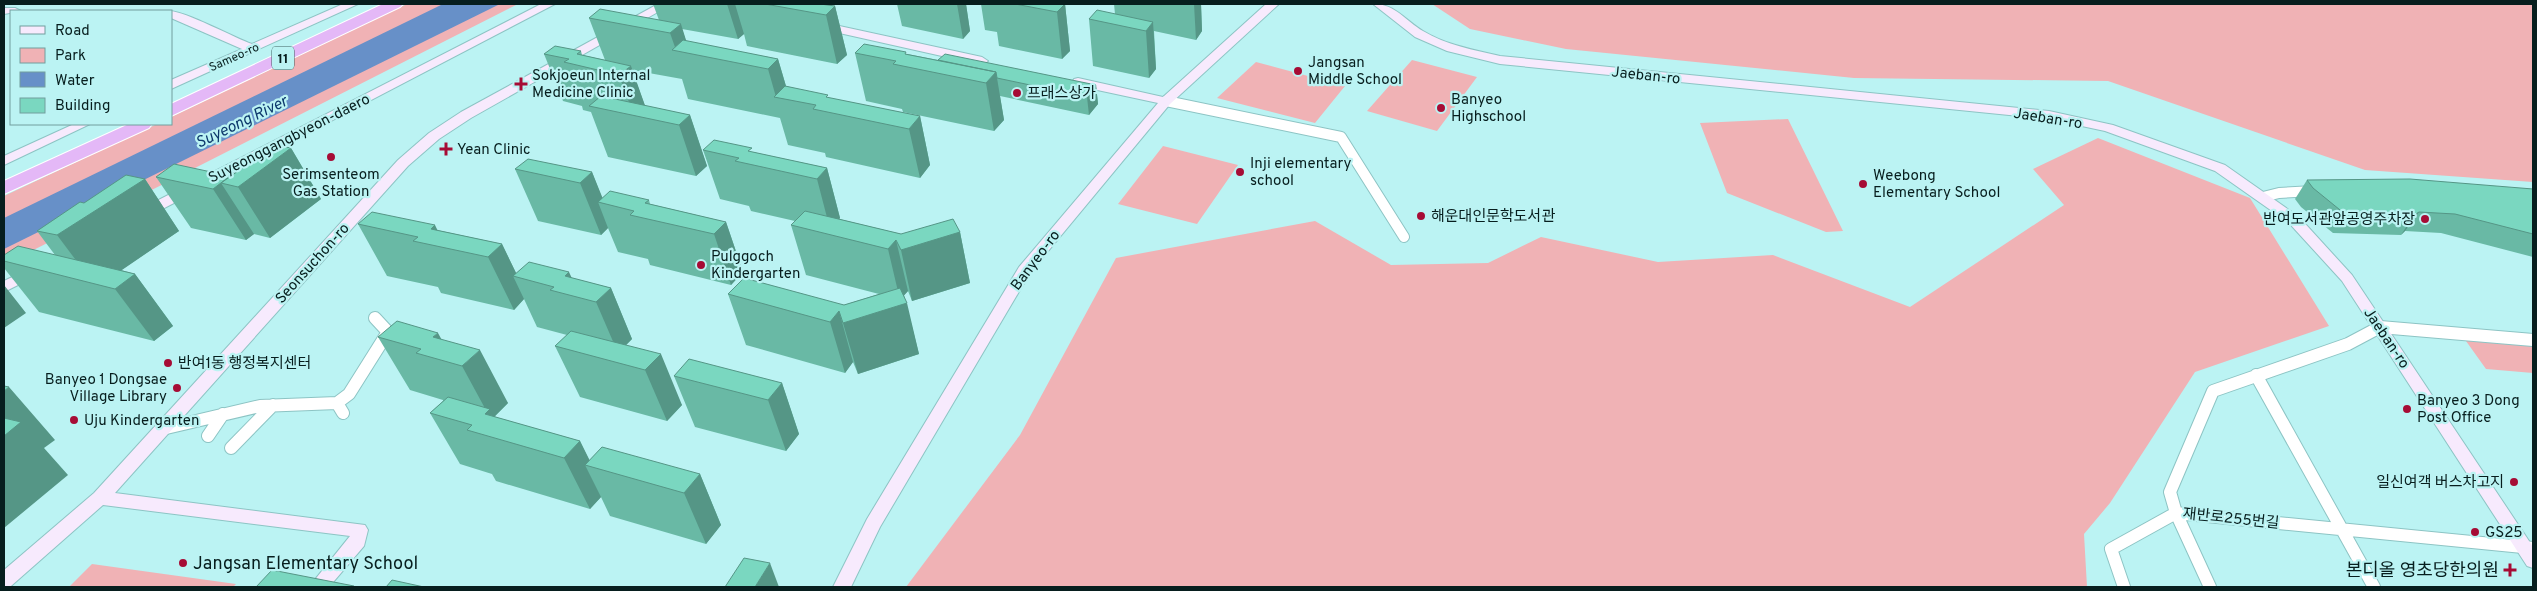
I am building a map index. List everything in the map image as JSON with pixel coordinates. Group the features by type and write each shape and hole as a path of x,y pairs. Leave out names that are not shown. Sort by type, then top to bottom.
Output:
{"highway":[{"name":"11","path":"172,103 378,4"},
{"name":"11","path":"172,111 395,4"},
{"path":"4,180 123,125"},
{"path":"4,188 141,125"}],"main road":[{"name":"Sameo-ro","path":"172,85 352,4"},
{"name":"Suyeonggangbyeon-daero","path":"534,4 130,216 549,4"},
{"name":"Seonsuchon-ro","path":"4,581 100,498 403,163 434,136 466,115 641,11 666,4"},
{"name":"Banyeo-ro","path":"842,587 873,524 1024,270 1166,101 1273,4"},
{"name":"Jaeban-ro","path":"1379,4 1419,34 1443,45 1500,60 2049,115 2108,128 2172,149 2220,168 2294,220 2346,278 2530,552"},
{"path":"172,14 182,16 198,26 252,49"},
{"path":"814,24 992,64"},
{"path":"814,24 852,40 880,40"},
{"path":"814,24 863,28 880,40"},
{"path":"1066,80 1166,101"},
{"path":"4,161 82,125"},
{"path":"4,277 41,262 4,287"},
{"path":"100,498 359,530 358,541 318,587"}],"street":[{"path":"1166,101 1341,137 1404,238"},
{"path":"2263,197 2278,193 2325,191"},
{"path":"162,429 223,414 273,405 340,408 388,332 375,318"},
{"path":"2380,326 2533,340"},
{"name":"재반로255번길","path":"2380,326 2348,344 2213,391 2170,492 2176,514 2343,530 2530,552"},
{"path":"2256,375 2374,587"},
{"path":"231,448 273,405"},
{"path":"208,436 223,414"},
{"path":"2124,587 2111,549 2176,514 2210,587"}],"green space":[{"path":"407,4 518,4 4,265 4,196 155,125 172,125 172,117"},
{"path":"1432,4 2533,4 2533,182 2365,170 2108,81 1854,78 1566,49 1470,29"},
{"path":"1412,60 1477,77 1437,131 1367,111"},
{"path":"1256,62 1345,86 1315,123 1217,98"},
{"path":"1788,119 1843,231 1826,232 1727,193 1700,123"},
{"path":"2098,138 2250,198 2329,326 2195,372 2110,503 2084,534 2087,587 906,587 1020,435 1116,258 1315,221 1391,265 1488,263 1541,237 1658,262 1773,255 1910,307 2064,205 2033,169"},
{"path":"1163,146 1238,165 1197,224 1118,204"},
{"path":"2461,334 2533,340 2533,373 2486,369"},
{"path":"92,564 236,584 233,587 69,587"}],"water":[{"name":"Suyeong River","path":"443,4 500,4 4,249 4,218"}],"building":[{"path":"765,4 820,4 835,6 826,15"},
{"path":"1015,4 1065,4 1057,12"},
{"path":"600,9 681,24 670,33 589,18"},
{"path":"1097,10 1153,22 1146,31 1089,19"},
{"path":"683,40 778,59 768,69 672,50"},
{"path":"864,44 996,72 986,83 893,64 896,61 855,53"},
{"path":"555,46 581,51 577,54 631,66 619,75 564,62 569,59 544,54"},
{"path":"945,54 1096,85 1087,97 997,78 996,72 938,60"},
{"path":"785,86 828,95 826,97 920,116 909,129 813,109 816,105 774,97"},
{"path":"601,96 690,115 679,125 589,106"},
{"path":"714,140 752,148 748,151 827,168 817,179 735,161 739,158 703,150"},
{"path":"275,145 291,148 238,187 221,183"},
{"path":"528,159 592,172 580,183 515,169"},
{"path":"174,164 230,176 213,189 156,177"},
{"path":"126,175 145,179 57,235 37,231 80,202 84,203"},
{"path":"2410,179 2533,189 2533,234 2455,214 2419,212 2414,215 2345,214 2313,188 2307,180"},
{"path":"610,191 649,200 645,203 726,222 714,234 630,215 634,211 598,202"},
{"path":"805,211 901,234 953,219 960,232 901,250 896,240 888,249 791,225"},
{"path":"372,212 435,225 431,229 502,244 488,257 413,241 418,237 358,224"},
{"path":"18,246 135,274 115,289 4,261 4,255"},
{"path":"529,262 569,272 565,276 611,288 596,302 550,290 554,287 513,276"},
{"path":"744,278 844,305 900,288 907,303 843,323 839,311 830,322 728,294"},
{"path":"397,321 438,333 433,337 480,350 462,366 416,353 421,349 378,337"},
{"path":"571,331 661,354 645,370 555,346"},
{"path":"689,359 782,383 768,400 674,376"},
{"path":"448,397 490,409 485,414 580,441 564,458 467,430 472,425 430,413"},
{"path":"4,418 21,422 4,436"},
{"path":"602,447 700,474 684,493 585,465"},
{"path":"744,558 770,563 755,587 725,587"},
{"path":"272,570 354,586 256,587"},
{"path":"392,580 424,587 386,587"}],"place":[{"name":"Jangsan Middle School","path":"1298,71"},
{"name":"Sokjoeun Internal Medicine Clinic","path":"521,84"},
{"name":"프래스상가","path":"1017,93"},
{"name":"Banyeo Highschool","path":"1441,108"},
{"name":"Yean Clinic","path":"446,149"},
{"name":"Serimsenteom Gas Station","path":"331,157"},
{"name":"Inji elementary school","path":"1240,172"},
{"name":"Weebong Elementary School","path":"1863,184"},
{"name":"해운대인문학도서관","path":"1421,216"},
{"name":"반여도서관앞공영주차장","path":"2425,219"},
{"name":"Pulggoch Kindergarten","path":"701,265"},
{"name":"반여1동 행정복지센터","path":"168,363"},
{"name":"Banyeo 1 Dongsae Village Library","path":"177,388"},
{"name":"Banyeo 3 Dong Post Office","path":"2407,409"},
{"name":"Uju Kindergarten","path":"74,420"},
{"name":"일신여객 버스차고지","path":"2514,482"},
{"name":"GS25","path":"2475,532"},
{"name":"Jangsan Elementary School","path":"183,563"},
{"name":"본디올 영초당한의원","path":"2510,570"}]}
